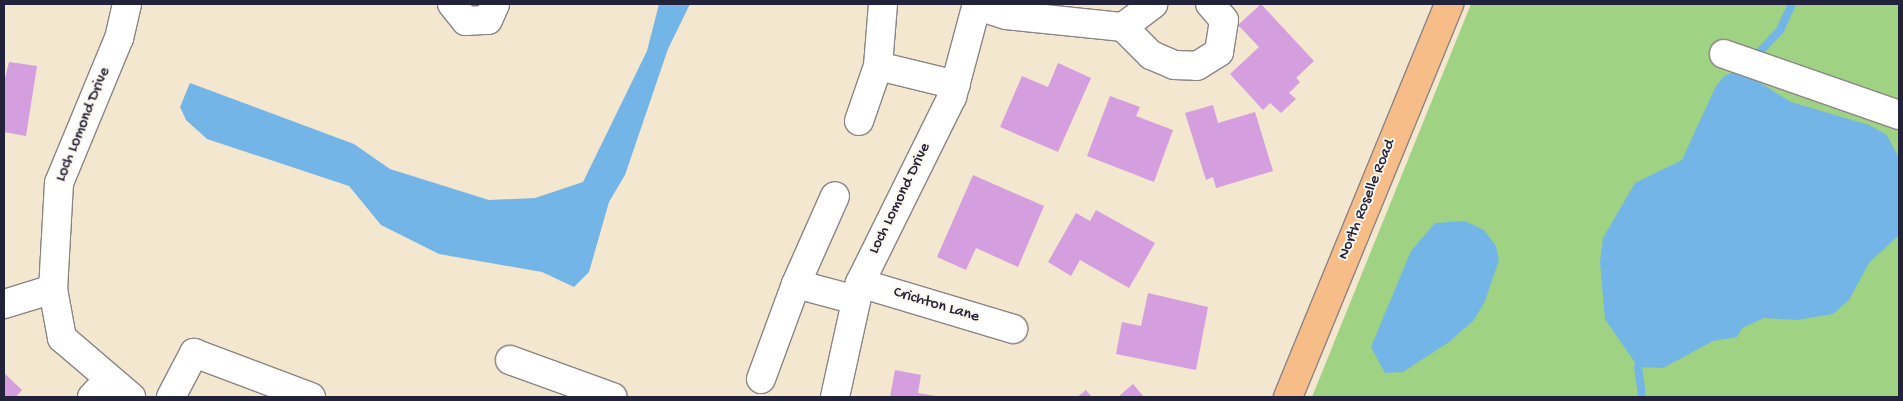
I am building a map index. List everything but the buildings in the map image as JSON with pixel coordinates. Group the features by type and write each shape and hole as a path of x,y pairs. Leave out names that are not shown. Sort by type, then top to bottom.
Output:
{"main road":[{"name":"North Roselle Road","path":"1288,397 1449,4"}],"street":[{"name":"Loch Lomond Drive","path":"127,4 119,38 60,183 54,289 62,338 101,388 131,397"},
{"path":"452,4 466,21 488,20 495,4"},
{"path":"859,121 878,66 883,4"},
{"path":"1123,27 1153,4"},
{"path":"977,5 1006,15 1123,27 1151,55 1174,65 1197,66 1219,52 1224,20 1210,4"},
{"name":"Loch Lomond Drive","path":"835,397 858,292 956,85 977,5"},
{"path":"1742,61 1899,115"},
{"path":"878,66 956,85"},
{"path":"761,379 796,284 836,196"},
{"name":"Crichton Lane","path":"796,284 858,292 1013,329"},
{"path":"4,304 54,289"},
{"path":"171,397 194,353 311,397"},
{"path":"510,360 612,397"}],"green space":[{"path":"1471,4 1899,4 1899,397 1312,397"}],"water":[{"path":"659,4 690,4 668,49 625,175 609,202 589,272 574,287 542,272 439,254 381,225 349,186 207,139 186,120 180,107 190,83 354,144 390,169 489,200 535,198 583,182 647,51"},
{"path":"1738,69 1791,102 1869,125 1887,135 1899,158 1899,235 1869,263 1849,300 1833,314 1797,320 1764,318 1742,328 1737,337 1713,341 1663,368 1638,367 1605,319 1600,262 1603,238 1635,183 1682,160 1715,88 1723,77"},
{"path":"1465,221 1484,230 1496,246 1499,260 1485,301 1474,320 1449,342 1403,372 1385,373 1371,347 1411,251 1435,223"}],"waterway":[{"path":"1753,59 1780,30 1792,4"},
{"path":"1638,367 1642,397"}]}
